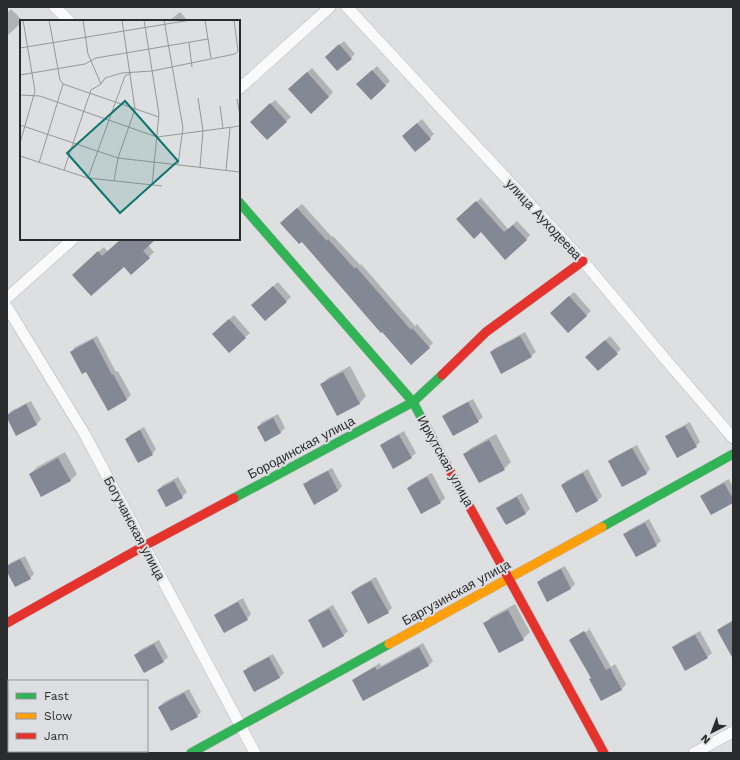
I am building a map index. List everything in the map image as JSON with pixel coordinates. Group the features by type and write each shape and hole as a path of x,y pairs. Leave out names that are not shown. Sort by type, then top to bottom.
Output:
{"street":[{"path":"55,7 68,20"},
{"path":"240,88 330,7"},
{"name":"улица Ауходеева","path":"347,7 584,261 733,438"},
{"name":"Иркутская улица","path":"240,203 413,402 604,753"},
{"path":"7,298 72,240"},
{"name":"Бородинская улица","path":"7,623 144,546 413,402 486,332 584,261"},
{"name":"Богучанская улица","path":"7,307 84,432 255,753"},
{"name":"Баргузинская улица","path":"191,753 733,454"},
{"path":"694,753 733,732"}],"building":[{"path":"339,44 352,59 337,71 325,57"},
{"path":"372,70 386,86 371,100 356,84"},
{"path":"307,72 329,97 311,114 288,89"},
{"path":"270,103 287,122 267,140 250,122"},
{"path":"417,123 431,139 415,152 402,136"},
{"path":"476,201 504,232 513,225 527,240 505,260 481,232 474,239 456,219"},
{"path":"297,208 355,269 356,267 411,330 412,328 430,348 411,365 382,332 381,333 302,242 299,244 280,223"},
{"path":"120,240 155,240 143,251 150,258 131,275 124,267 91,296 72,275 98,251 102,256"},
{"path":"273,286 287,302 265,321 251,305"},
{"path":"569,296 587,316 568,333 550,313"},
{"path":"229,319 246,338 229,353 212,334"},
{"path":"520,336 532,357 501,374 490,352"},
{"path":"93,339 127,400 108,411 86,372 82,374 70,352"},
{"path":"605,340 618,354 598,371 585,357"},
{"path":"343,372 360,404 337,416 320,384"},
{"path":"468,402 479,422 453,436 442,416"},
{"path":"26,404 37,425 16,436 7,415"},
{"path":"273,418 281,433 265,442 257,427"},
{"path":"685,426 697,447 677,458 665,436"},
{"path":"140,430 153,455 138,463 125,439"},
{"path":"399,435 412,458 393,469 380,445"},
{"path":"489,440 505,470 479,483 463,454"},
{"path":"632,448 647,474 622,487 608,461"},
{"path":"58,458 71,481 41,497 29,474"},
{"path":"328,471 338,491 314,505 303,484"},
{"path":"583,473 598,501 576,513 561,485"},
{"path":"427,477 441,503 421,514 407,488"},
{"path":"174,481 183,498 166,507 157,490"},
{"path":"724,483 733,499 733,503 711,515 700,496"},
{"path":"517,497 526,514 506,525 496,508"},
{"path":"645,523 657,546 636,557 623,534"},
{"path":"20,559 31,579 15,587 7,572 7,566"},
{"path":"561,569 571,589 547,602 537,582"},
{"path":"371,581 389,613 368,624 351,592"},
{"path":"238,602 248,620 224,633 214,615"},
{"path":"329,609 344,636 323,648 308,620"},
{"path":"508,610 524,640 499,653 483,623"},
{"path":"733,621 733,659 717,630"},
{"path":"584,631 606,670 610,668 622,690 601,701 589,679 591,678 569,640"},
{"path":"695,635 708,658 685,671 672,647"},
{"path":"154,644 164,662 144,673 134,655"},
{"path":"419,647 429,666 363,701 352,680 375,667 377,670"},
{"path":"269,657 280,678 254,692 243,671"},
{"path":"184,693 198,717 171,731 158,707"}],"traffic: fast":[{"path":"240,203 413,402 443,458"},
{"path":"234,498 413,402 442,375"},
{"path":"602,527 733,454"},
{"path":"191,753 389,644"}],"traffic: slow":[{"path":"389,644 602,527"}],"traffic: jam":[{"path":"442,375 486,332 583,261"},
{"path":"443,458 604,753"},
{"path":"7,623 144,546 234,498"}]}
